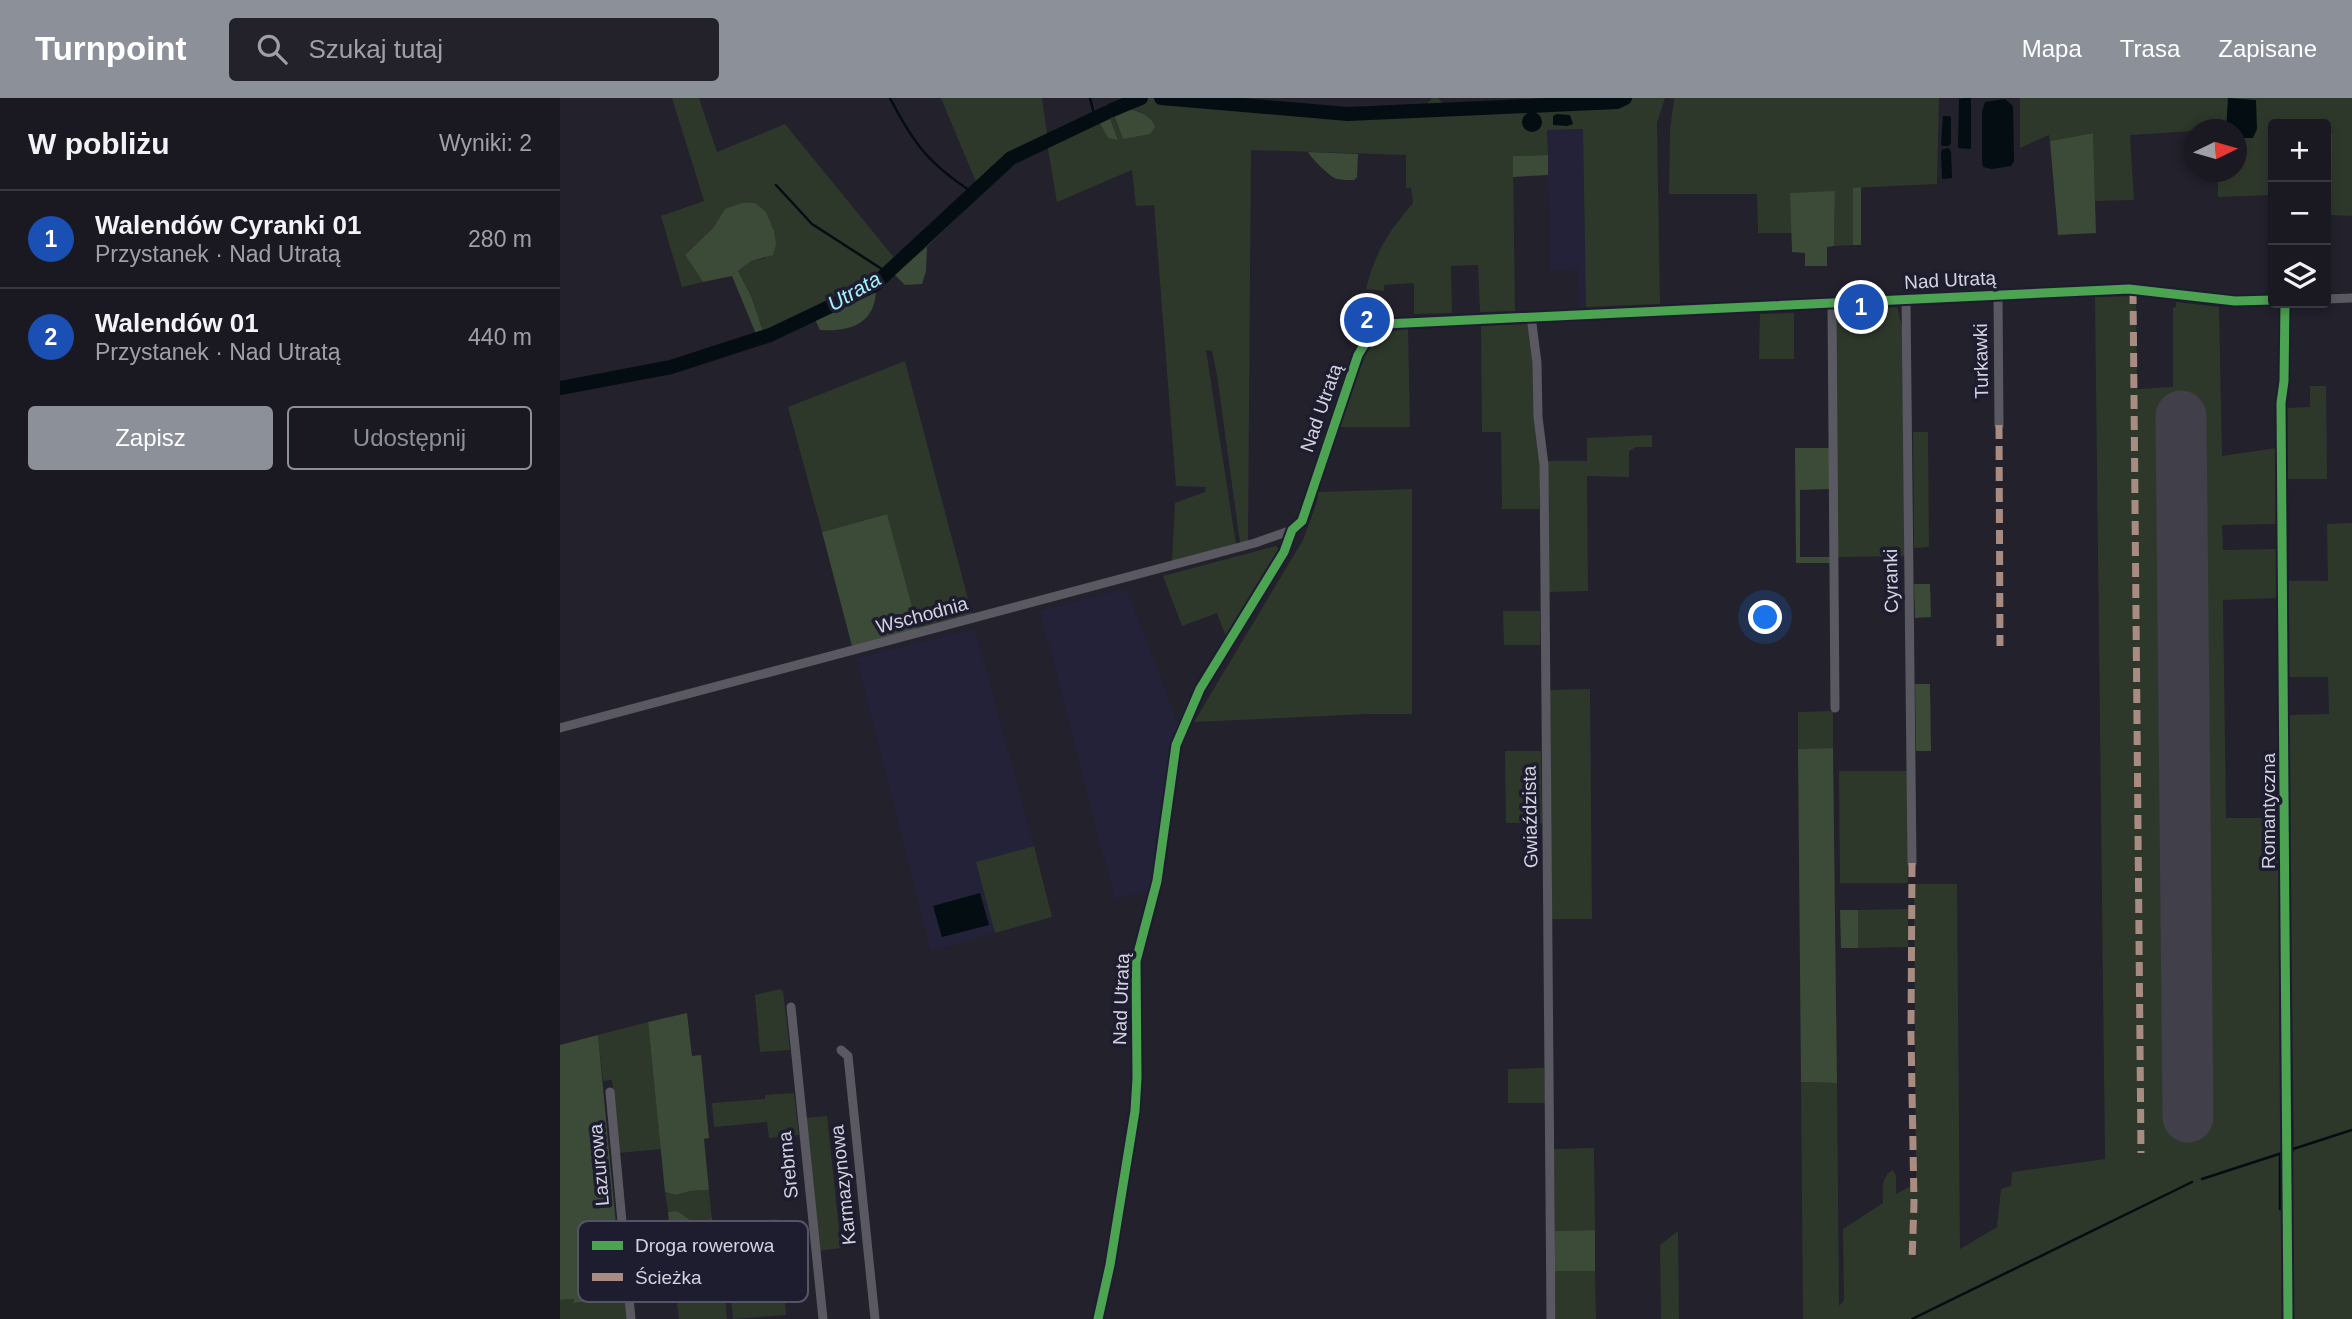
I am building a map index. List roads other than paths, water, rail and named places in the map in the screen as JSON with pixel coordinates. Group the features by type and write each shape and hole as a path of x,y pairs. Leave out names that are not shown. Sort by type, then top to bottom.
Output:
{"street":[{"name":"Nad Utratą","path":"1098,1319 1110,1265 1135,1111 1138,1078 1136,961 1157,881 1176,745 1200,689 1284,552 1292,530 1302,521 1358,355 1374,329 1385,324 1531,316 2129,289 2235,301 2268,300"},
{"name":"Turkawki","path":"1998,295 1999,425"},
{"path":"2331,299 2352,298"},
{"name":"Cyranki","path":"1906,300 1912,863"},
{"path":"1832,303 1835,708"},
{"name":"Romantyczna","path":"2285,308 2281,403 2288,1319"},
{"name":"Gwiaździsta","path":"1531,316 1544,465 1551,1319"},
{"name":"Wschodnia","path":"560,728 1255,543 1292,530"},
{"name":"Srebrna","path":"791,1007 823,1319"},
{"name":"Karmazynowa","path":"841,1050 848,1056 874,1319"},
{"name":"Lazurowa","path":"610,1092 622,1221"}],"waterway":[{"path":"890,98 907,129 925,153 946,173 975,194"},
{"path":"1090,98 1095,118"},
{"name":"Utrata","path":"1112,110 1141,98"},
{"name":"Utrata","path":"1161,98 1348,114 1617,102 1625,98"},
{"name":"Utrata","path":"560,388 671,367 770,335 873,286 1011,158 1106,113"},
{"path":"776,185 812,224 888,273"},
{"path":"2293,1149 2352,1130"},
{"path":"2202,1179 2282,1153"},
{"path":"2280,1154 2280,1209"},
{"path":"1912,1319 2192,1182"}],"place":[{"name":"Walendów Cyranki 01","path":"1861,307"},
{"name":"Walendów 01","path":"1367,320"}]}
